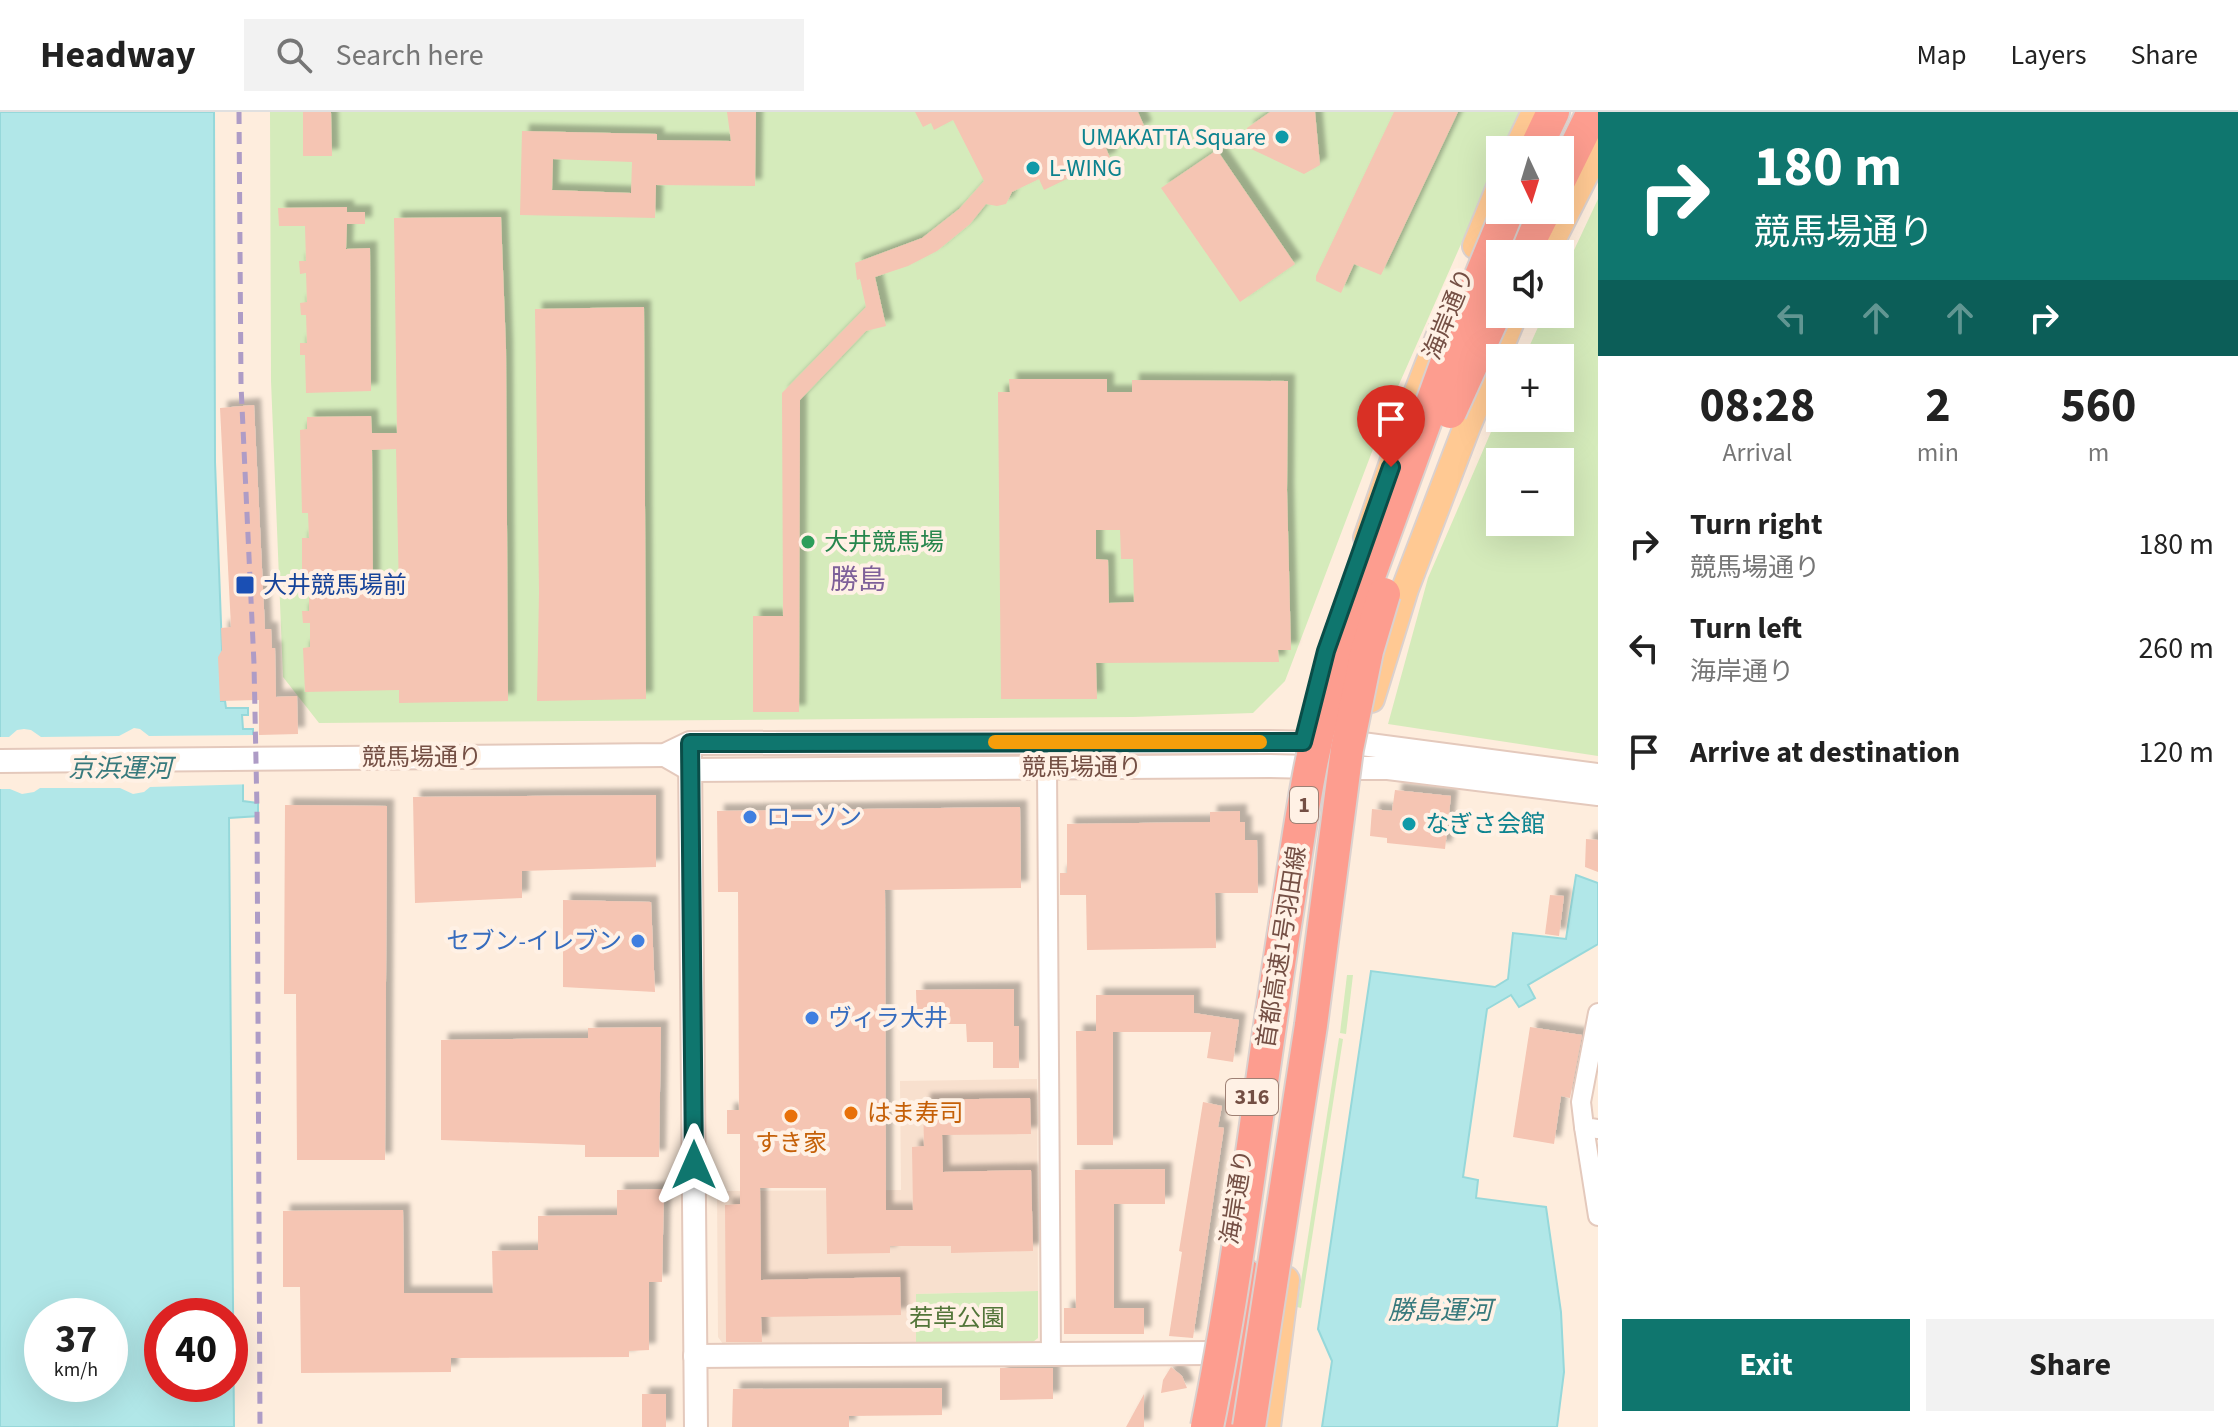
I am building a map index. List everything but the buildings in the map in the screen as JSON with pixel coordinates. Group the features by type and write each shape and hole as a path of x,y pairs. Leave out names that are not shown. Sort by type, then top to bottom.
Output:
{"highway":[{"path":"1542,136 1553,112"},
{"path":"1560,136 1571,112"},
{"path":"1574,151 1593,112"},
{"name":"首都高速1号羽田線","path":"1207,1427 1246,1200 1270,1023 1318,726 1335,670 1457,334 1502,224"},
{"path":"1428,417 1486,289"},
{"name":"首都高速1号羽田線","path":"1249,1427 1311,1025 1347,749 1367,651 1381,602 1446,423 1488,328"},
{"path":"1265,1373 1259,1263 1315,860 1328,777 1344,711 1367,651"},
{"path":"1228,1427 1244,1309 1246,1200"}],"main road":[{"path":"1524,136 1535,112"},
{"path":"1552,240 1598,149"},
{"name":"海岸通り","path":"1197,1427 1238,1194 1300,754 1326,651 1412,407 1486,222"},
{"name":"316","path":"1267,1427 1265,1373 1295,1205 1360,756 1373,691 1405,589 1508,328"}],"street":[{"name":"競馬場通り","path":"0,761 665,755 690,743 1360,756 1598,775"},
{"path":"690,743 696,1427"},
{"name":"競馬場通り","path":"691,770 1047,767 1300,754"},
{"path":"665,755 691,770"},
{"name":"競馬場通り","path":"1360,756 1388,768 1598,794"},
{"path":"1047,767 1051,1356"},
{"path":"1598,1013 1581,1102 1591,1128 1598,1216"},
{"path":"695,1356 1212,1353"}],"shaded area":[{"path":"1037,1079 1038,1291 916,1294 916,1343 723,1344 718,1337 717,1191 901,1190 900,1081"}],"green space":[{"name":"大井競馬場","path":"270,112 1519,112 1509,136 1486,136 1486,188 1389,407 1285,681 1253,713 1133,717 319,723 283,677 271,381"},
{"path":"1598,199 1598,756 1388,724 1428,578 1491,432 1574,432 1574,344 1530,344 1538,328 1574,328 1574,250"},
{"path":"1347,975 1353,975 1346,1034 1340,1033"},
{"path":"1339,1038 1343,1039 1301,1308 1297,1307"},
{"name":"若草公園","path":"1038,1291 1038,1338 1033,1342 916,1343 916,1294"}],"water":[{"name":"京浜運河","path":"0,112 214,112 215,462 221,701 225,701 226,708 248,708 248,715 242,715 243,729 253,729 254,782 243,782 243,801 258,803 258,816 229,818 233,1298 144,1298 144,1402 234,1402 234,1427 0,1427"},
{"name":"勝島運河","path":"1576,875 1598,883 1598,944 1528,985 1535,998 1519,1007 1511,995 1487,1009 1463,1177 1478,1180 1476,1198 1546,1207 1561,1312 1564,1372 1557,1427 1322,1427 1332,1361 1318,1329 1371,971 1495,987 1508,979 1513,933 1566,939"}],"pier":[{"path":"134,728 149,736 257,735 257,784 150,787 133,794 120,788 40,788 22,794 0,789 0,737 9,737 17,730 24,729 41,737 119,736"}],"railway":[{"path":"239,112 241,385 254,664 257,810 260,1427"}],"slow traffic":[{"path":"995,742 1260,742"}],"place":[{"name":"UMAKATTA Square","path":"1282,137"},
{"name":"L-WING","path":"1033,168"},
{"name":"大井競馬場","path":"808,542"},
{"name":"大井競馬場前","path":"245,585"},
{"name":"ローソン","path":"750,817"},
{"name":"なぎさ会館","path":"1409,824"},
{"name":"セブン-イレブン","path":"638,941"},
{"name":"ヴィラ大井","path":"812,1018"},
{"name":"はま寿司","path":"851,1113"},
{"name":"すき家","path":"791,1116"}],"district":[{"name":"勝島","path":"858,580"}],"route":[{"path":"694,1165 690,743 1303,742 1326,651 1391,467"}]}
